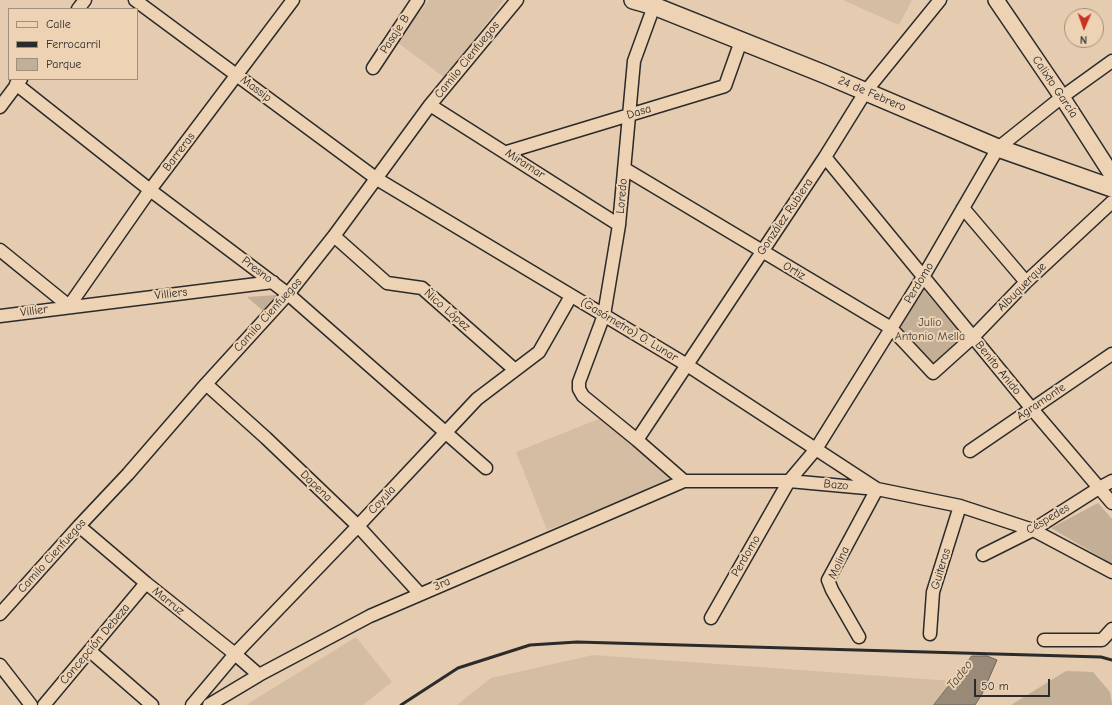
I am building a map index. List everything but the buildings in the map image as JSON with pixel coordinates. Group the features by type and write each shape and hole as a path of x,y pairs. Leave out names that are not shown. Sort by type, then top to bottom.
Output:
{"main road":[{"name":"24 de Febrero","path":"633,0 654,3 741,41 866,91 998,148 1112,188"}],"street":[{"path":"79,8 85,0"},
{"name":"Massip","path":"135,0 377,179"},
{"name":"Barreras","path":"68,306 150,190 293,0"},
{"name":"Pasaje B","path":"373,68 418,0"},
{"name":"Camilo Cienfuegos","path":"0,614 128,474 206,384 288,294 377,179 430,105 517,0"},
{"name":"González Rubiera","path":"637,440 825,157 866,91 940,0"},
{"name":"Calixto García","path":"996,0 1062,97 1112,175"},
{"name":"Loredo","path":"637,440 583,396 579,389 579,382 604,315 620,225 634,61 654,3"},
{"name":"Dasa","path":"507,152 725,86 741,41"},
{"name":"Perdomo","path":"711,618 788,481 816,449 923,277 998,148 1062,97 1112,61"},
{"path":"0,107 19,82"},
{"name":"Presno","path":"19,82 150,190 288,294 486,468"},
{"name":"Miramar","path":"430,105 507,152 620,225"},
{"name":"Benito Anido","path":"825,157 1032,409 1112,503"},
{"name":"Ortiz","path":"625,169 891,328 933,373"},
{"name":"(Gasómetro) O. Lunar","path":"377,179 687,365 877,489"},
{"name":"Albuquerque","path":"933,373 973,337 1026,282 1112,202"},
{"path":"963,208 1026,282"},
{"name":"Ñico López","path":"334,236 387,283 422,288 515,370"},
{"path":"0,250 68,306"},
{"name":"Villiers","path":"68,306 273,282"},
{"name":"Coyula","path":"192,705 234,654 358,526 477,399 539,352 570,296"},
{"name":"Villier","path":"0,316 68,306"},
{"name":"Agramonte","path":"970,451 1112,354"},
{"name":"Dapena","path":"206,384 266,438 358,526 420,594"},
{"path":"637,440 684,480"},
{"name":"Bazo","path":"684,480 788,481 877,489 960,506 1033,530 1112,572"},
{"name":"3ra","path":"209,705 258,676 370,616 684,480"},
{"name":"Céspedes","path":"983,555 1033,530 1098,488 1112,481"},
{"name":"Molina","path":"859,637 832,590 828,580 877,489"},
{"name":"Guiteras","path":"930,634 933,592 960,506"},
{"name":"Marruz","path":"79,526 146,583 234,654 258,676"},
{"name":"Concepción Debeza","path":"44,705 146,583"},
{"path":"1044,640 1102,640 1112,629"},
{"path":"90,651 152,705"},
{"path":"0,664 31,705"}],"shaded area":[{"path":"429,0 504,0 445,78 397,42"},
{"path":"843,0 912,0 899,25"},
{"path":"601,418 674,480 547,530 516,452"},
{"path":"356,637 392,682 363,705 246,705"},
{"path":"593,655 952,681 934,705 457,705 491,678"}],"green space":[{"name":"Julio Antonio Mella","path":"922,288 965,338 932,366 899,326"},
{"path":"277,295 263,311 247,297"},
{"path":"1098,503 1112,519 1112,564 1051,528"},
{"path":"1066,671 1093,672 1110,692 1112,705 1011,705"}],"water":[{"name":"Tadeo","path":"972,656 987,656 997,660 982,694 975,705 934,705"}],"railway":[{"path":"401,705 458,668 530,645 577,642 1101,657 1112,660"}]}
